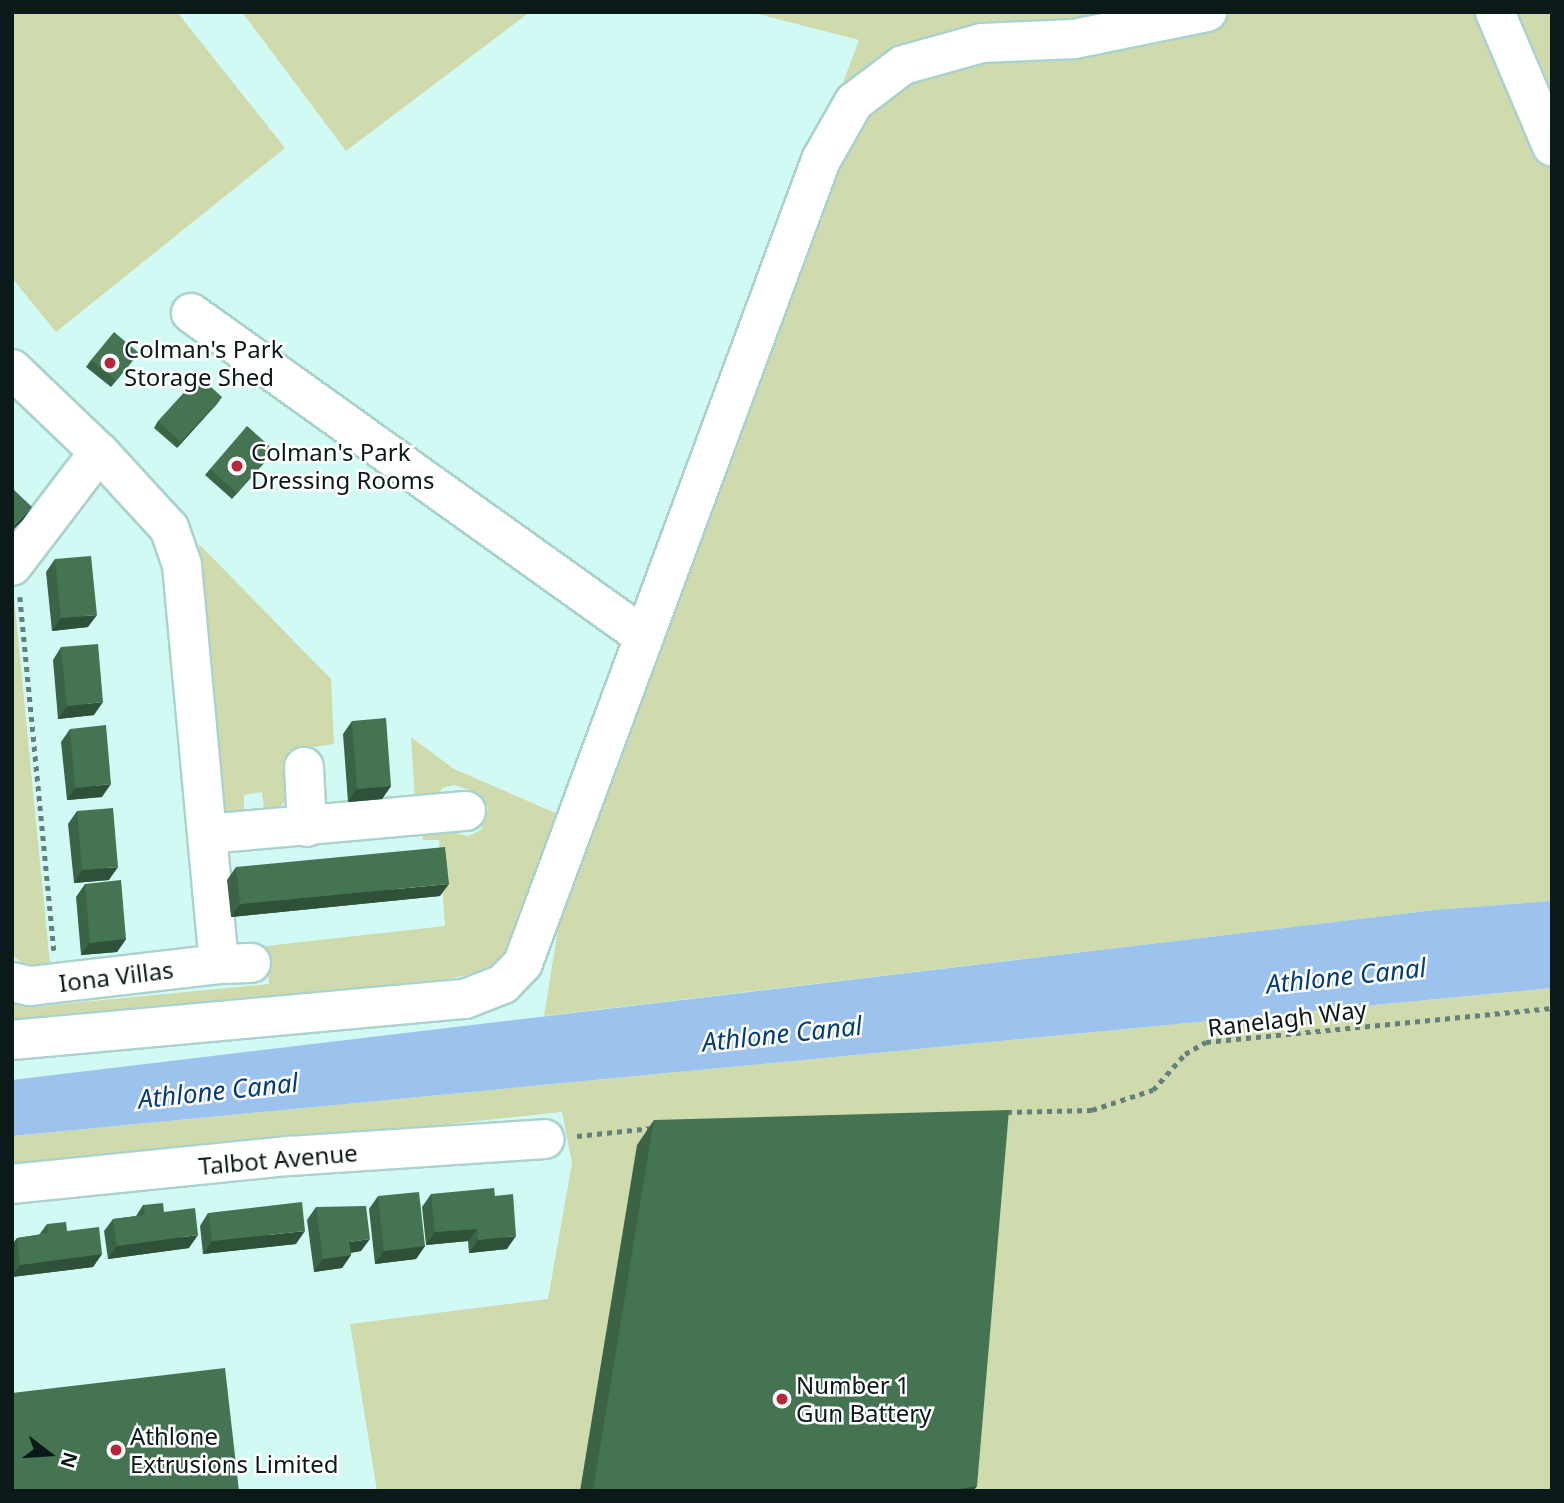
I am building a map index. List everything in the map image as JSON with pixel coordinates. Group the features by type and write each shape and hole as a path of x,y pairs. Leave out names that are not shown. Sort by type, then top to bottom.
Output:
{"street":[{"path":"12,1040 465,999 503,984 523,963 821,160 854,102 903,65 982,43 1074,39 1207,12"},
{"path":"1495,12 1552,146"},
{"path":"191,313 643,636"},
{"name":"Iona Villas","path":"12,369 99,452 169,528 183,565 207,834 235,964 30,986 12,982"},
{"path":"16,576 99,452"},
{"path":"304,767 307,827"},
{"path":"207,834 466,811"},
{"name":"Talbot Avenue","path":"12,1184 290,1156 544,1139"}],"path":[{"path":"16,576 57,983"},
{"name":"Ranelagh Way","path":"996,1113 1092,1110 1153,1090 1185,1054 1206,1042 1552,1008"},
{"path":"544,1139 654,1128"}],"green space":[{"path":"12,12 177,12 285,148 56,332 12,278"},
{"path":"242,12 530,12 346,151"},
{"path":"750,12 1552,12 1552,901 1435,910 544,1016 560,917 485,972 423,983 12,1025 12,1002 41,1006 269,984 266,946 445,926 439,840 423,840 421,825 468,836 481,830 488,808 479,793 454,785 442,788 436,801 415,802 411,737 454,769 567,818 859,40"},
{"path":"199,544 331,679 334,744 288,751 289,794 279,810 265,816 262,792 244,795 244,815 224,818 211,748"},
{"path":"12,594 50,964 24,965 12,954"},
{"path":"1552,988 1552,1491 377,1491 350,1324 548,1299 572,1163 562,1112 12,1170 12,1136"}],"water":[{"name":"Athlone Canal","path":"1552,901 1552,988 12,1136 12,1080 1435,910"}],"building":[{"name":"Colman's Park Storage Shed","path":"114,332 139,353 116,381 91,360"},
{"name":"Colman's Park Dressing Rooms","path":"199,376 222,397 181,442 158,421"},
{"name":"Colman's Park Dressing Rooms","path":"247,426 274,450 237,493 210,469"},
{"path":"12,488 32,507 12,527"},
{"path":"91,556 97,615 61,618 55,559"},
{"path":"98,644 103,702 67,706 61,647"},
{"path":"386,718 391,786 357,789 352,721"},
{"path":"106,725 111,784 75,788 70,729"},
{"path":"113,808 118,867 82,870 77,811"},
{"path":"445,847 449,884 240,904 236,867"},
{"path":"121,880 126,939 90,943 85,884"},
{"name":"Number 1 Gun Battery","path":"1009,1110 977,1486 946,1491 593,1491 654,1120"},
{"path":"494,1188 495,1196 513,1194 516,1236 478,1240 477,1229 435,1232 431,1194"},
{"path":"419,1192 425,1246 384,1251 378,1196"},
{"path":"302,1202 305,1231 212,1241 208,1213"},
{"path":"163,1203 164,1212 195,1208 198,1235 117,1246 113,1219 145,1215 143,1205"},
{"path":"366,1206 370,1239 349,1242 351,1255 323,1259 316,1207"},
{"path":"66,1222 67,1231 99,1227 102,1254 20,1265 17,1238 48,1233 47,1224"},
{"name":"Athlone Extrusions Limited","path":"225,1368 239,1491 12,1491 12,1393"}],"place":[{"name":"Colman's Park Storage Shed","path":"110,363"},
{"name":"Colman's Park Dressing Rooms","path":"237,466"},
{"name":"Number 1 Gun Battery","path":"782,1399"},
{"name":"Athlone Extrusions Limited","path":"116,1450"}]}
